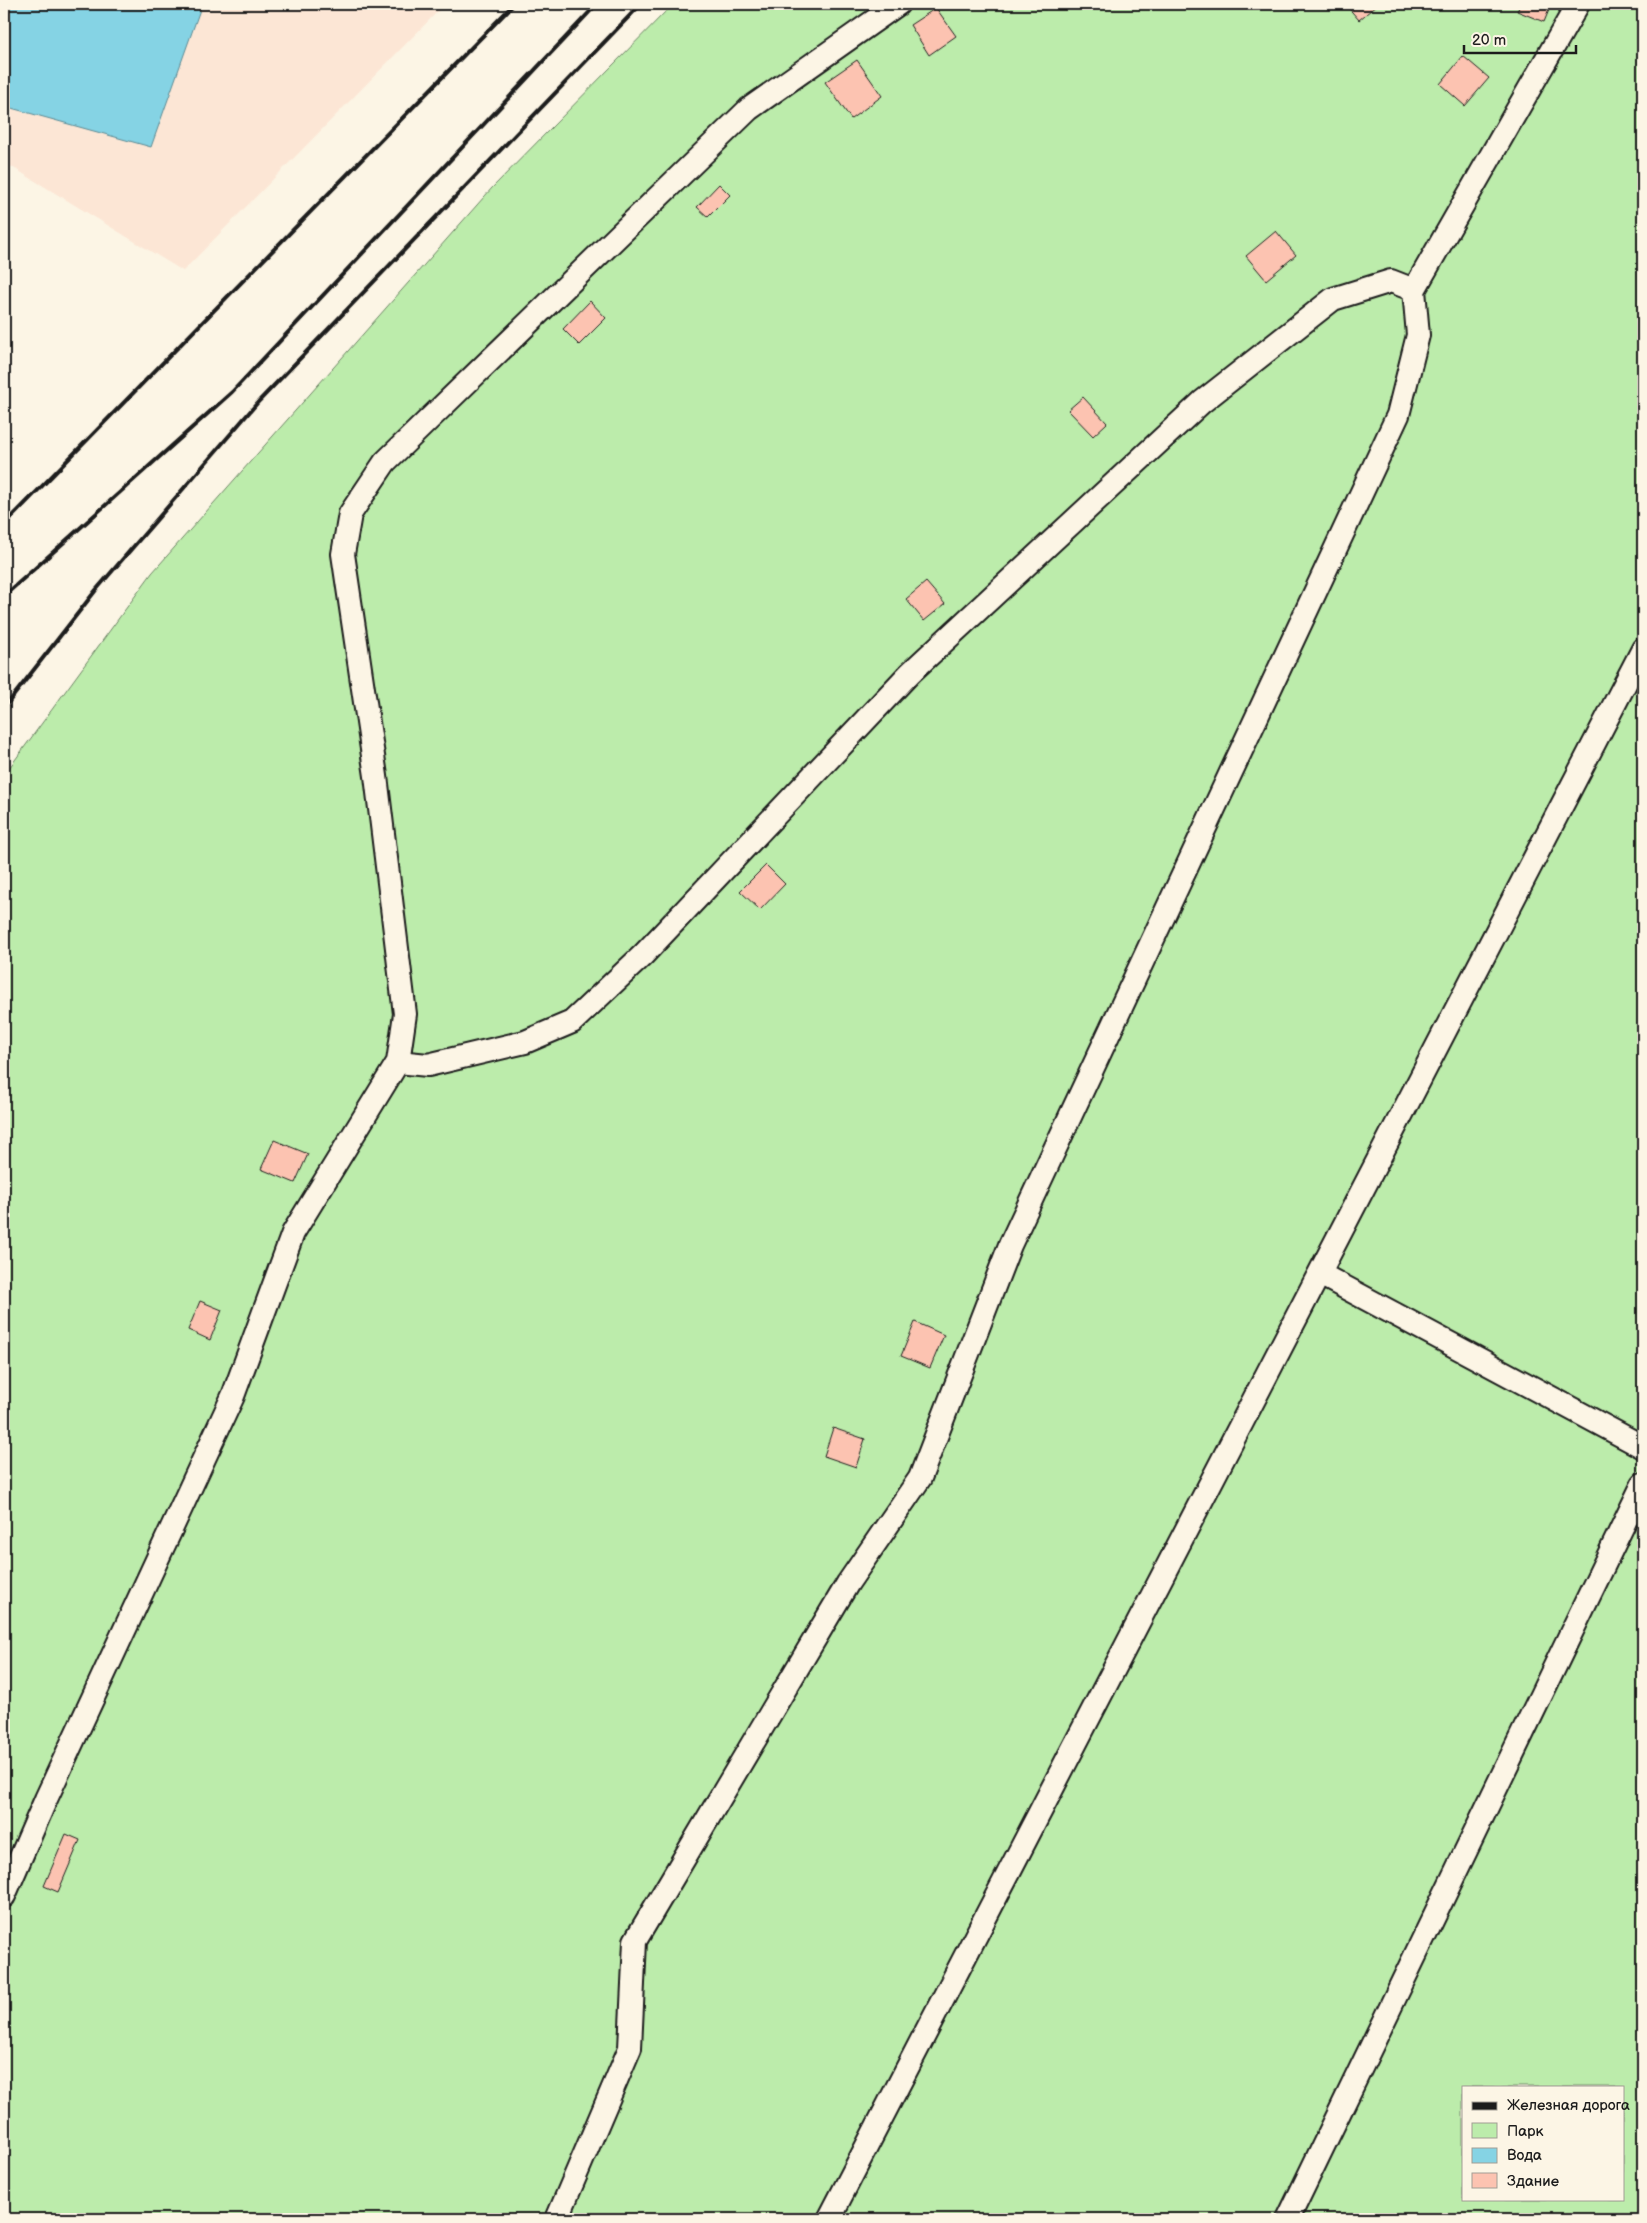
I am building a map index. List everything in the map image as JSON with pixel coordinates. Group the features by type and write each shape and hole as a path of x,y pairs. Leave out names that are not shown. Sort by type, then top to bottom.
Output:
{"lane":[{"path":"4,1896 46,1799 233,1396 293,1233 398,1062 405,1014 376,776 343,554 350,514 385,462 748,109 898,4"},
{"path":"557,2219 630,2048 636,1941 848,1583 920,1478 1010,1245 1398,415 1418,335 1414,290 1578,4"},
{"path":"398,1062 428,1065 525,1042 572,1022 643,955 910,673 1202,402 1333,299 1391,281 1414,290"},
{"path":"830,2219 1643,649"},
{"path":"1320,1274 1643,1447"},
{"path":"1288,2219 1643,1484"}],"shaded area":[{"path":"4,4 445,4 183,271 4,162"}],"green space":[{"path":"673,4 1643,4 1643,2219 4,2219 4,775 152,573 492,188"}],"water":[{"path":"4,4 202,4 151,147 4,106"}],"building":[{"path":"1345,4 1378,4 1359,20"},
{"path":"1521,4 1551,5 1544,22 1517,11"},
{"path":"936,8 956,36 929,55 910,25"},
{"path":"1463,56 1489,78 1465,106 1440,84"},
{"path":"857,60 882,96 851,119 825,82"},
{"path":"719,184 730,195 708,217 697,207"},
{"path":"1276,231 1296,255 1266,280 1246,256"},
{"path":"590,301 606,318 579,345 563,329"},
{"path":"1083,397 1107,423 1093,436 1068,410"},
{"path":"926,582 945,604 924,621 906,599"},
{"path":"766,865 785,884 760,910 740,891"},
{"path":"274,1140 308,1154 295,1183 261,1169"},
{"path":"200,1301 222,1310 210,1340 188,1330"},
{"path":"915,1322 944,1335 930,1368 901,1356"},
{"path":"833,1428 865,1439 856,1467 824,1456"},
{"path":"66,1834 80,1840 58,1892 44,1886"}],"railway":[{"path":"4,525 514,4"},
{"path":"4,596 232,392 597,4"},
{"path":"4,708 96,590 259,401 641,4"}]}
